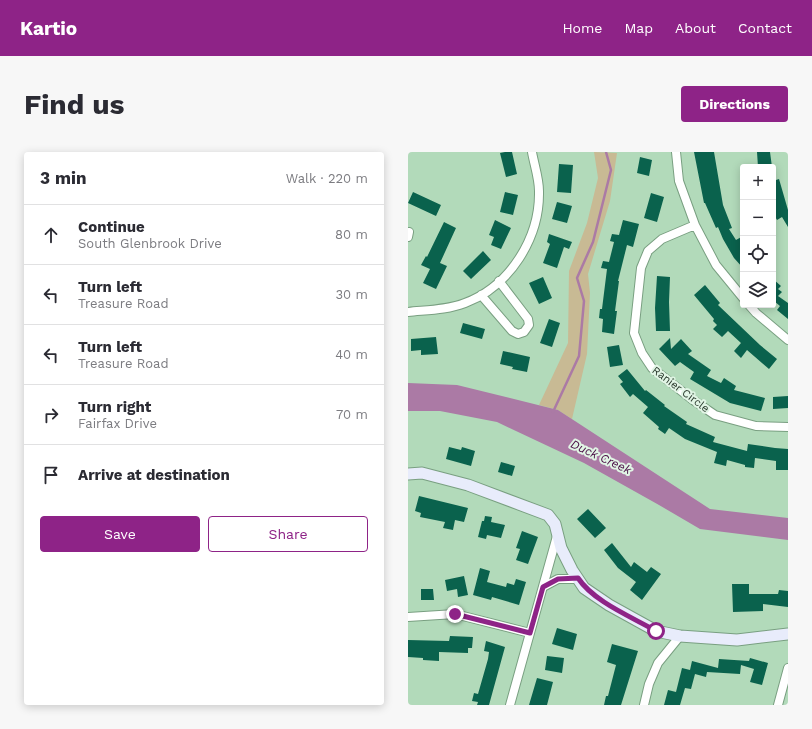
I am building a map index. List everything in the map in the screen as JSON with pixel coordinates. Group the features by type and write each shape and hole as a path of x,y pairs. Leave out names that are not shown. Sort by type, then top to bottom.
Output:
{"street":[{"path":"408,312 447,308 465,303 481,295 499,281 517,262 531,237 538,214 540,189 532,152"},
{"path":"676,152 679,181 695,225 716,265 740,294"},
{"name":"Ranier Circle","path":"695,225 662,239 648,251 641,268 634,333 642,353 652,368 693,400 715,414 756,426 788,427"},
{"path":"481,295 512,331 518,334 524,332 529,325 528,319 499,281"},
{"path":"752,308 788,340"},
{"path":"408,474 422,473 445,479 548,515 555,524 561,548 572,570 584,588 616,609 656,631 680,636 737,640 788,634"},
{"path":"510,705 558,535"},
{"path":"543,587 558,579 578,578"},
{"path":"408,617 455,614 530,633"},
{"path":"644,705 649,684 658,663 680,636"},
{"path":"778,705 788,668"}],"shaded area":[{"path":"594,152 617,153 610,201 588,274 590,293 587,354 572,419 558,410 539,405 568,343 569,271 587,223 598,178"}],"water":[{"name":"Duck Creek","path":"408,383 457,385 558,410 710,509 788,518 788,540 700,529 584,463 497,422 440,411 408,411"}],"building":[{"path":"512,152 517,174 506,177 500,153"},
{"path":"694,152 714,152 723,205 732,228 729,229 736,240 740,238 740,265 734,258 718,227 716,228 704,203"},
{"path":"757,152 770,152 772,164 758,164"},
{"path":"640,157 652,160 649,176 637,173"},
{"path":"559,164 573,165 571,193 557,192"},
{"path":"779,179 788,210 788,227 782,217 777,220 776,218 776,180"},
{"path":"413,192 441,205 436,216 408,203"},
{"path":"505,192 518,195 513,215 500,212"},
{"path":"651,193 664,197 657,222 644,218"},
{"path":"557,202 572,206 567,223 552,219"},
{"path":"495,220 511,228 501,249 491,245 494,237 489,235"},
{"path":"623,220 639,224 633,247 627,245 618,281 615,311 617,311 614,334 602,332 603,319 599,318 600,309 602,309 607,269 601,268 603,261 609,262 614,242 610,241 612,234 619,235"},
{"path":"444,222 456,228 440,263 447,266 436,289 423,283 430,269 421,265 426,256 427,257"},
{"path":"549,234 572,242 569,249 564,247 557,268 543,263 550,244 547,242"},
{"path":"483,251 491,260 471,279 463,271"},
{"path":"657,276 670,277 670,331 656,331 655,308"},
{"path":"543,277 552,298 539,304 529,283"},
{"path":"776,282 781,286 778,289 782,292 778,296 788,303 788,319 777,310 780,306 776,303"},
{"path":"705,285 720,303 718,305 777,359 769,369 747,350 741,358 734,351 741,343 728,331 722,337 713,329 717,325 713,321 714,319 694,295"},
{"path":"549,319 560,323 552,347 540,343"},
{"path":"463,323 485,329 482,339 460,333"},
{"path":"436,337 438,354 421,355 421,350 411,351 411,339"},
{"path":"670,338 671,349 681,339 692,351 688,354 711,370 707,376 721,383 724,378 736,386 734,390 765,398 761,411 730,403 690,379 694,372 680,362 675,366 659,349"},
{"path":"619,345 623,365 610,367 607,347"},
{"path":"503,351 530,357 527,372 512,369 513,367 500,364"},
{"path":"627,369 645,391 646,390 665,405 664,406 687,422 686,424 715,437 713,442 747,451 748,444 788,449 788,470 776,470 776,461 755,458 754,468 745,467 745,465 727,460 726,466 714,463 717,452 685,439 669,428 665,434 658,429 659,427 643,413 648,407 633,394 630,397 620,384 623,382 618,376"},
{"path":"788,396 788,408 773,409 773,397"},
{"path":"449,447 461,450 462,447 475,451 471,466 446,459"},
{"path":"501,462 515,466 512,476 498,472"},
{"path":"419,496 468,508 464,522 455,520 453,530 443,528 445,522 420,517 421,513 415,511"},
{"path":"588,509 606,528 595,538 577,519"},
{"path":"485,516 492,517 491,522 505,525 501,538 487,535 486,539 478,537 482,521 484,521"},
{"path":"522,531 538,537 528,564 516,560 520,549 516,548"},
{"path":"612,543 631,567 634,562 647,572 651,567 661,574 642,600 630,590 636,582 618,568 604,550"},
{"path":"480,568 490,571 487,582 506,587 507,583 514,585 516,579 526,582 519,605 492,597 491,600 473,595"},
{"path":"464,576 468,595 458,597 457,589 447,591 445,580"},
{"path":"732,584 749,584 749,594 778,594 779,590 788,591 788,607 763,604 763,611 733,612"},
{"path":"421,589 433,589 434,600 421,600"},
{"path":"557,628 577,634 573,650 552,644"},
{"path":"450,636 473,637 472,648 468,648 468,653 439,652 439,661 408,657 408,640 449,641"},
{"path":"486,641 505,647 489,705 477,705 478,702 472,701 474,693 478,694 488,659 489,652 484,651"},
{"path":"612,644 638,651 621,705 604,705 606,696 608,696 616,665 607,662"},
{"path":"547,656 564,658 562,673 545,670"},
{"path":"750,658 768,663 762,685 750,682 754,669 741,665 740,674 707,672 706,677 695,674 691,689 685,688 680,705 664,705 668,690 676,692 682,668 690,670 692,661 718,668 719,659 749,661"},
{"path":"537,678 553,682 547,705 529,705"}],"waterway":[{"path":"553,412 579,356 584,301 577,278 593,242 611,170 606,152"}],"route":[{"path":"455,614 530,633 543,587 558,579 578,578 584,588 609,605 656,631"}]}
